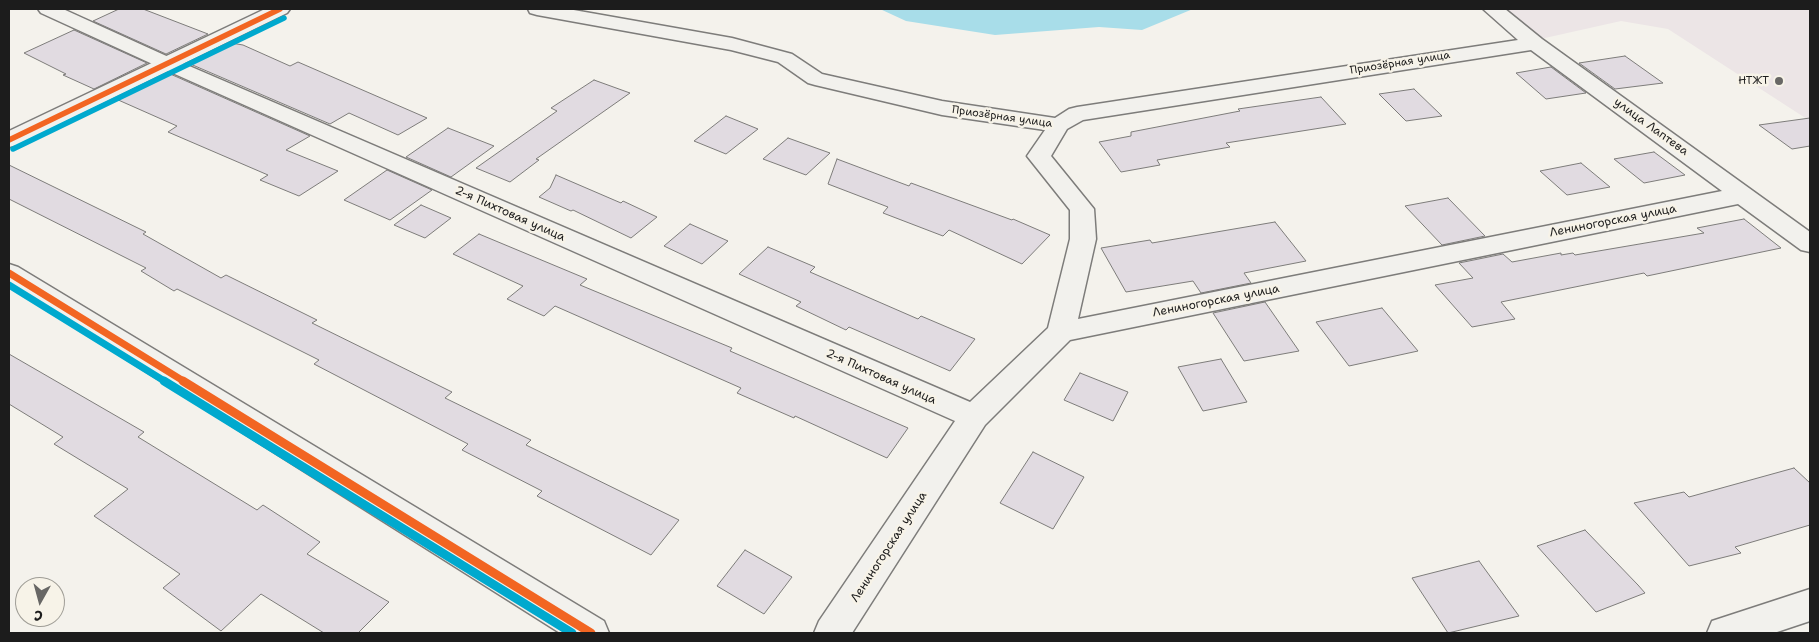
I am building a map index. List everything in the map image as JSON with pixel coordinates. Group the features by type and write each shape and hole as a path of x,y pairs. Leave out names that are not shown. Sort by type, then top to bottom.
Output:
{"street":[{"name":"2-я Пихтовая улица","path":"48,9 166,63 974,417"},
{"path":"9,140 280,9"},
{"name":"Приозёрная улица","path":"536,9 732,44 785,58 815,79 942,108 1059,125 1077,114 1535,42"},
{"name":"улица Лаптева","path":"1493,9 1810,244"},
{"path":"1059,125 1039,156 1082,209 1083,238 1061,332"},
{"name":"Лениногорская улица","path":"832,633 974,417 1061,332 1743,195"},
{"path":"9,273 591,633"},
{"path":"1725,633 1810,605"}],"shaded area":[{"name":"НТЖТ","path":"1494,9 1810,9 1810,121 1668,29 1621,21 1536,40"}],"water":[{"path":"880,9 1193,9 1142,30 1099,27 995,35 906,21"}],"building":[{"path":"119,9 143,9 208,34 166,54 93,21"},
{"path":"74,30 147,63 94,89 63,75 66,74 24,53"},
{"path":"231,43 243,45 290,66 298,62 427,118 398,135 349,113 330,124 188,63"},
{"path":"1625,56 1663,83 1615,89 1579,63"},
{"path":"1551,67 1586,93 1546,99 1516,73"},
{"path":"168,73 310,136 286,150 338,171 299,196 260,180 268,175 168,132 177,126 116,99"},
{"path":"594,80 630,93 536,159 539,160 510,182 476,168 557,111 551,108"},
{"path":"1414,89 1442,116 1406,121 1379,94"},
{"path":"1321,97 1346,124 1226,143 1230,147 1157,160 1160,165 1121,172 1099,142 1131,136 1131,132 1240,111 1238,109"},
{"path":"726,116 758,129 726,154 694,141"},
{"path":"1810,118 1810,146 1792,149 1759,125"},
{"path":"448,128 494,146 451,177 406,157"},
{"path":"788,138 830,153 806,175 763,159"},
{"path":"1654,152 1685,175 1644,183 1614,159"},
{"path":"837,159 909,186 911,183 1013,219 1050,235 1022,264 949,230 943,236 883,213 888,207 828,184"},
{"path":"1581,163 1610,187 1567,195 1540,171"},
{"path":"9,165 146,232 143,234 221,278 226,275 317,320 312,323 452,392 445,398 531,440 526,445 679,520 651,555 537,496 542,491 462,450 468,444 314,364 319,360 177,289 174,291 141,271 146,268 9,199"},
{"path":"387,170 432,190 390,220 344,200"},
{"path":"556,175 621,203 623,201 657,217 631,238 573,210 571,211 539,197 550,188"},
{"path":"1448,198 1485,236 1442,245 1405,206"},
{"path":"421,205 451,218 425,238 394,225"},
{"path":"1744,219 1781,248 1647,276 1644,273 1501,302 1515,319 1472,327 1435,285 1473,278 1459,263 1503,254 1512,262 1561,253 1561,255 1573,253 1575,255 1704,233 1697,228"},
{"path":"1275,222 1306,261 1244,273 1251,283 1201,293 1193,281 1126,292 1101,248 1150,240 1152,243"},
{"path":"690,224 728,241 702,264 664,246"},
{"path":"479,234 587,279 580,285 732,348 730,351 908,428 887,458 795,416 794,418 737,393 741,388 555,306 544,316 507,299 523,286 453,254"},
{"path":"768,247 815,267 810,272 918,319 921,316 975,339 950,371 849,327 846,330 796,306 801,302 739,274"},
{"path":"1265,302 1299,351 1244,361 1213,313"},
{"path":"1382,308 1418,351 1349,366 1316,322"},
{"path":"9,354 144,432 138,437 257,510 263,505 320,542 307,554 389,602 358,633 324,633 261,594 221,631 163,588 180,574 94,516 128,489 54,444 63,437 9,404"},
{"path":"1221,359 1247,402 1203,411 1178,367"},
{"path":"1080,373 1128,392 1113,421 1064,400"},
{"path":"1033,452 1084,477 1053,529 1000,503"},
{"path":"1794,468 1810,483 1810,525 1735,547 1741,553 1689,566 1634,503 1684,492 1689,497"},
{"path":"1585,530 1645,593 1596,612 1537,546"},
{"path":"745,550 792,577 764,614 717,586"},
{"path":"1479,561 1519,616 1448,633 1412,578"}],"transit line":[{"path":"9,140 280,9"},
{"path":"13,149 284,18"},
{"path":"9,273 591,633"},
{"path":"9,285 572,633"}],"place":[{"name":"НТЖТ","path":"1779,81"}]}
